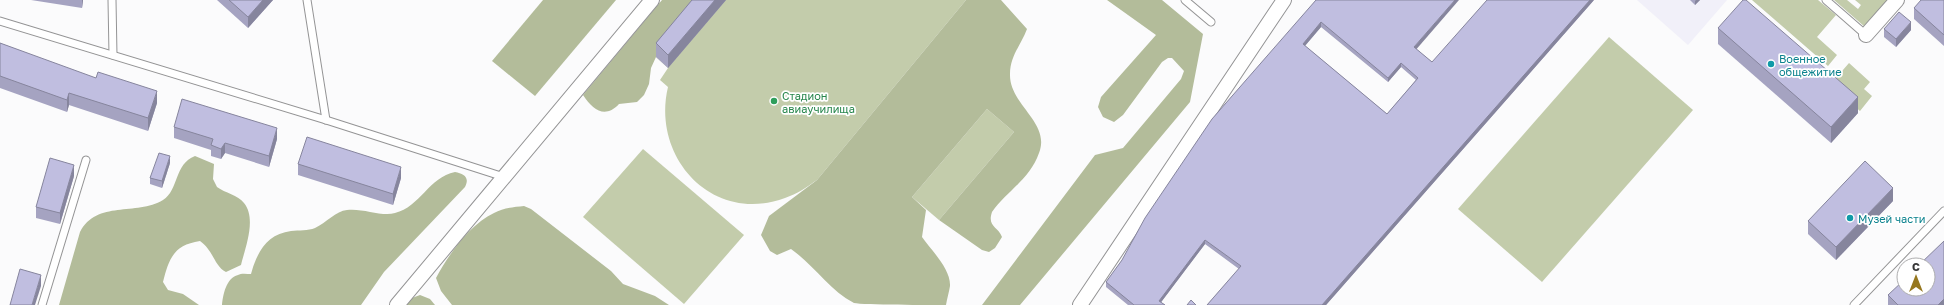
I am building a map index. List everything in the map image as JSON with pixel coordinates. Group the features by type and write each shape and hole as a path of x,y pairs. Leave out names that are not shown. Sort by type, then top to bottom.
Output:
{"street":[{"path":"397,305 652,0"},
{"path":"1080,305 1284,0"},
{"path":"1866,35 1896,0"}],"lane":[{"path":"112,0 113,55"},
{"path":"308,0 326,120"},
{"path":"1185,0 1211,22"},
{"path":"1826,0 1866,35"},
{"path":"0,21 326,120 504,177"},
{"path":"42,305 86,160"},
{"path":"1854,305 1944,211"}],"shaded area":[{"path":"1637,0 1727,0 1688,45"}],"green space":[{"path":"543,0 616,0 535,96 492,61"},
{"path":"662,0 703,0 656,57 651,68 649,84 644,95 637,102 619,104 614,109 609,111 600,111 591,105 583,95"},
{"name":"Стадион авиаучилища","path":"703,0 966,0 817,180 802,190 785,198 759,204 734,202 712,193 693,179 679,160 669,138 665,113 668,87 660,80 668,68 656,57"},
{"path":"966,0 1001,0 1027,29 1010,68 1011,85 1039,132 1041,142 1039,153 1035,162 1024,178 992,212 992,224 1002,237 995,248 989,252 982,250 939,220 1014,132 987,109 912,197 926,210 922,237 940,260 947,273 950,286 946,305 883,305 854,303 845,298 791,249 777,255 770,251 761,235 769,216 817,180"},
{"path":"1107,0 1162,0 1203,34 1190,102 1020,305 982,305 1095,155 1123,148 1181,79 1184,71 1172,58 1168,58 1162,62 1123,115 1114,122 1103,117 1098,107 1101,97 1156,35"},
{"path":"1752,0 1818,0 1836,15 1817,37 1837,55 1828,66"},
{"path":"1834,0 1847,0 1858,9 1861,5 1855,0 1889,0 1865,27"},
{"path":"1609,37 1693,110 1542,282 1458,209"},
{"path":"1849,63 1870,82 1864,89 1872,96 1860,111 1830,85"},
{"path":"987,109 1014,132 939,220 912,197"},
{"path":"643,149 744,235 684,304 583,217"},
{"path":"195,156 214,164 213,179 217,187 241,200 248,210 250,217 249,234 241,265 226,272 219,266 205,245 200,241 178,249 170,260 163,282 168,290 183,294 199,305 59,305 80,232 87,222 96,216 107,212 152,205 163,200 172,190 183,165"},
{"path":"455,172 465,176 467,181 465,187 384,272 361,305 222,305 224,292 228,283 239,274 251,274 256,258 264,245 275,236 291,231 315,228 335,215 347,210 390,214 404,210 438,180"},
{"path":"524,206 531,209 611,271 623,284 655,296 669,305 452,305 441,291 436,278 453,250 476,225 485,218 501,210"},
{"path":"420,295 430,299 435,305 402,305 412,298"}],"building":[{"path":"229,0 263,0 248,17"},
{"path":"692,0 715,0 668,55 656,43"},
{"path":"1316,0 1455,0 1414,47 1432,62 1487,0 1590,0 1322,305 1207,305 1241,266 1205,240 1159,301 1165,305 1134,305 1106,282 1122,260 1145,218 1212,119","holes":["1321,22 1388,78 1401,63 1418,78 1387,114 1303,44"]},
{"name":"Военное общежитие","path":"1743,0 1746,0 1858,97 1831,127 1718,28"},
{"path":"1921,0 1944,0 1944,35 1914,8"},
{"path":"1899,12 1911,22 1896,39 1884,29"},
{"path":"0,43 96,78 98,72 157,91 148,118 69,93 67,100 0,76"},
{"path":"182,99 277,128 269,156 225,143 221,149 211,145 213,139 174,127"},
{"path":"307,137 401,167 393,194 298,164"},
{"path":"159,153 170,156 162,181 150,178"},
{"path":"50,158 74,165 60,213 36,207"},
{"name":"Музей части","path":"1865,161 1893,188 1836,247 1808,221"},
{"path":"1944,241 1944,299 1938,305 1898,305 1888,295 1896,288 1896,297 1936,297 1936,257 1927,257"},
{"path":"20,269 41,275 32,305 10,305"},
{"path":"1191,300 1196,305 1187,305"}],"place":[{"name":"Военное общежитие","path":"1771,64"},
{"name":"Стадион авиаучилища","path":"774,101"},
{"name":"Музей части","path":"1850,218"}]}
